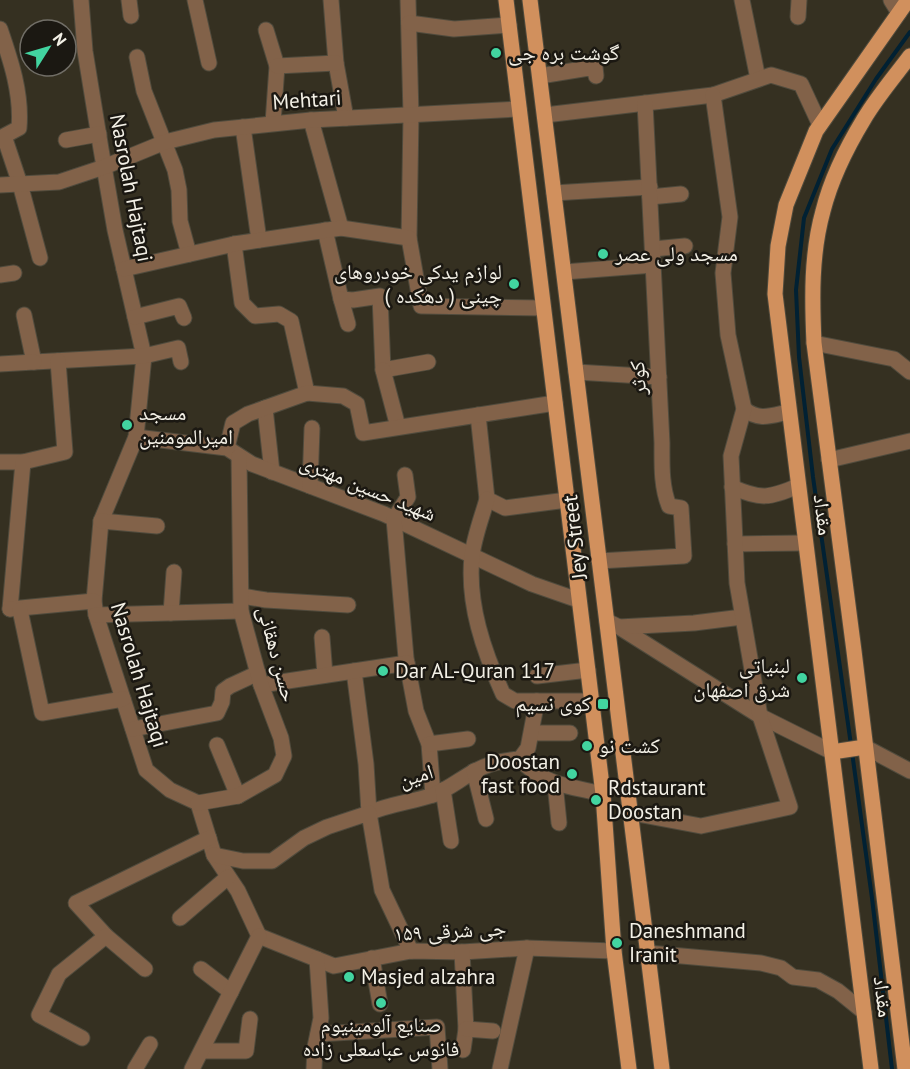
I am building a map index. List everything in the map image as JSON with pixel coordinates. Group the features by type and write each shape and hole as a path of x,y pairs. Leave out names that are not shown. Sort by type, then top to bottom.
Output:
{"main road":[{"name":"Jey Street","path":"506,0 603,794 614,951 629,1069"},
{"name":"Jey Street","path":"530,0 599,561 613,624 632,813 662,1069"},
{"name":"مقداد","path":"871,1069 775,294 778,246 786,205 799,169 820,125 895,6 908,0"},
{"name":"مقداد","path":"905,1069 814,343 812,297 822,211 832,182 864,118 910,56"},
{"path":"832,752 866,747"}],"street":[{"name":"Nasrolah Hajtaqi","path":"81,0 85,51 104,167 144,356 136,436 101,521 95,608 146,770 170,790 198,803"},
{"path":"129,0 131,16"},
{"path":"195,0 208,63"},
{"path":"331,0 336,63 346,118"},
{"path":"408,0 411,115 409,238 421,306 543,308"},
{"path":"742,0 758,79"},
{"path":"798,17 799,0"},
{"path":"409,23 454,28 509,25"},
{"path":"0,29 13,67 21,110 19,128 3,136 20,184 40,258"},
{"path":"266,30 277,66 273,123"},
{"path":"137,57 144,91 176,170 180,221 189,254"},
{"path":"277,66 336,63"},
{"path":"540,76 595,67 596,76"},
{"path":"545,115 713,95 771,75 801,84 820,125"},
{"path":"632,813 701,826 790,807 760,716 737,583 731,456 744,409 728,335 723,273 730,217 713,95"},
{"name":"کوثر","path":"599,561 684,556 681,508 669,506 665,497 663,479 645,103"},
{"name":"Mehtari","path":"0,185 59,182 104,167 165,142 214,130 312,120 519,109"},
{"path":"312,120 341,228"},
{"path":"243,127 259,240"},
{"path":"66,140 99,134"},
{"path":"554,193 681,194"},
{"path":"124,269 234,244 341,228 409,238"},
{"path":"325,230 348,324"},
{"path":"234,244 242,303 255,316 279,314 291,321 307,393"},
{"path":"653,249 685,246"},
{"path":"564,272 654,265"},
{"path":"341,299 353,300 380,296 383,370 398,428"},
{"path":"135,317 179,306 183,318"},
{"path":"24,315 34,362"},
{"path":"814,343 894,359 910,372"},
{"path":"0,364 144,356 178,348 181,362"},
{"path":"0,462 23,462 65,452 58,361"},
{"path":"383,370 428,362"},
{"path":"576,372 659,377"},
{"path":"233,452 233,423 248,414 307,393 343,396 357,404 363,433 555,403"},
{"path":"265,408 272,472"},
{"path":"744,409 753,416 766,417 788,412"},
{"path":"478,415 487,498 472,556 477,627 502,694 515,701 591,701"},
{"path":"310,486 312,428"},
{"name":"شهید حسین مهتری","path":"136,436 233,452 252,465 394,519 532,584 579,600"},
{"path":"829,460 910,441"},
{"name":"حسن دهقانی","path":"198,803 238,796 275,775 284,756 281,738 259,679 242,603 233,452"},
{"path":"23,462 10,610 42,713 123,699"},
{"path":"405,476 408,497 394,519 407,663 416,711 429,744 438,792 452,841"},
{"path":"732,487 748,494 773,497 798,486"},
{"path":"487,498 505,508 567,500"},
{"path":"101,521 158,526"},
{"path":"735,544 805,543"},
{"path":"171,613 174,572"},
{"path":"10,610 95,608 171,613 266,600 348,605"},
{"path":"613,624 694,623 742,617"},
{"path":"613,624 760,716 832,752"},
{"path":"322,638 325,675"},
{"path":"133,729 217,713 222,702 223,691 230,686 259,679 325,675 407,663"},
{"path":"537,676 588,670"},
{"name":"امین","path":"354,671 366,764 369,813 438,792 456,784 474,771 502,760 520,759"},
{"path":"537,701 528,748 520,759 531,771 547,781 603,794"},
{"path":"532,733 570,733"},
{"path":"429,744 468,740"},
{"path":"217,745 238,796"},
{"path":"866,747 910,771"},
{"path":"474,771 486,819"},
{"path":"555,783 560,823"},
{"path":"192,1069 259,936 238,891 214,855 198,803"},
{"path":"214,855 243,861 272,861 304,838 327,827 369,813 382,890 411,951"},
{"path":"145,969 106,936 76,903 209,838"},
{"path":"180,918 228,877"},
{"path":"82,1038 39,1015 59,974 106,936"},
{"name":"جی شرقی ۱۵۹","path":"259,936 334,966 411,951 462,952 527,948 614,951"},
{"path":"500,1069 527,948"},
{"path":"462,952 466,1029 463,1050"},
{"path":"648,952 761,963 781,968 793,977 818,980 838,991 864,1012"},
{"path":"314,1069 321,1018 317,958"},
{"path":"372,958 380,1004"},
{"path":"201,969 231,992"},
{"path":"202,1051 246,1051 250,1019"},
{"path":"318,1034 437,1026 440,1069"},
{"path":"466,1029 493,1031"},
{"path":"135,1069 150,1044"}],"waterway":[{"path":"851,745 813,477 799,357 796,290 804,218 832,149 876,79 910,32"},
{"path":"852,752 892,1069"}],"place":[{"name":"گوشت بره جی","path":"496,53"},
{"name":"مسجد ولی عصر","path":"603,254"},
{"name":"لوازم یدکی خودروهای چینی ( دهکده )","path":"514,284"},
{"name":"مسجد امیرالمومنین","path":"127,425"},
{"name":"Dar AL-Quran 117","path":"383,671"},
{"name":"لبنیاتی شرق اصفهان","path":"802,678"},
{"name":"کوی نسیم","path":"603,704"},
{"name":"کشت نو","path":"587,746"},
{"name":"Doostan fast food","path":"572,774"},
{"name":"Rdstaurant Doostan","path":"596,800"},
{"name":"Daneshmand Iranit","path":"617,943"},
{"name":"Masjed alzahra","path":"349,977"},
{"name":"صنایع آلومینیوم فانوس عباسعلی زاده","path":"381,1003"}]}
